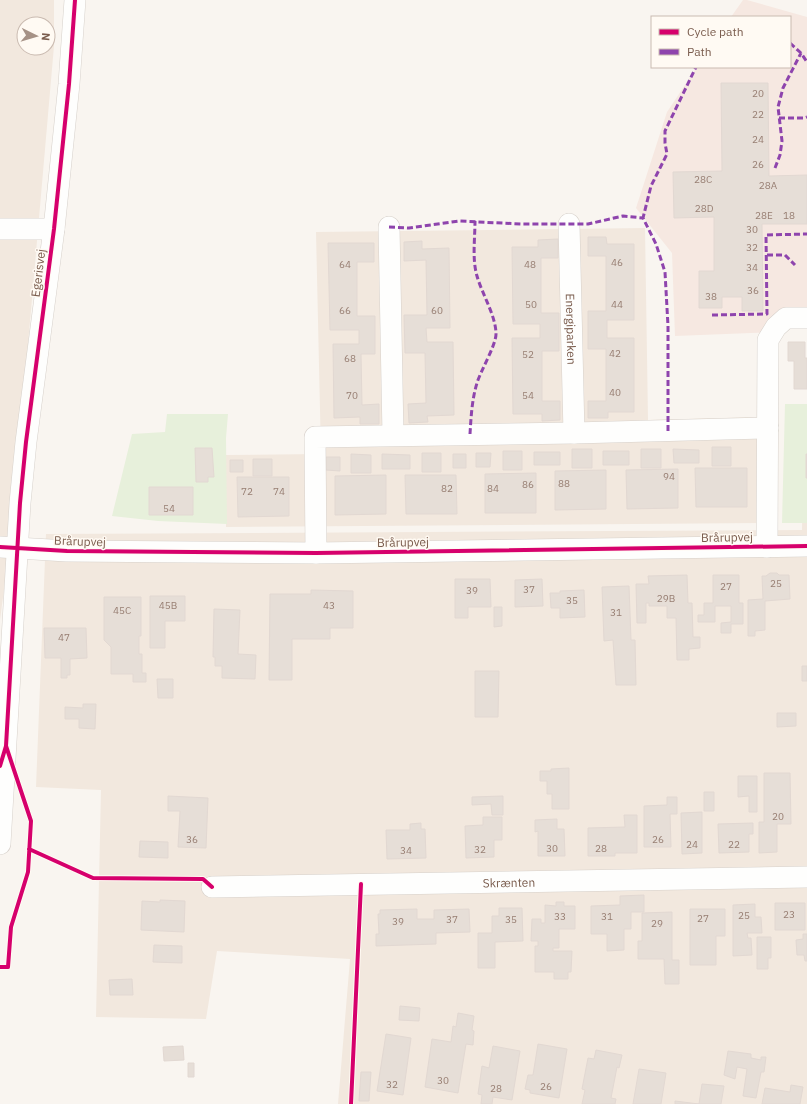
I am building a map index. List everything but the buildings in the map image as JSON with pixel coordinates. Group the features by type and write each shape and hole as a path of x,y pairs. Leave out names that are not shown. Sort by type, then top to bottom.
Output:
{"street":[{"name":"Egerisvej","path":"0,844 9,547 20,503 26,442 54,229 69,84 75,0"},
{"name":"Energiparken","path":"569,224 574,433"},
{"path":"389,227 393,435"},
{"path":"0,229 54,229"},
{"path":"767,546 768,340 776,327 786,318 807,318"},
{"path":"316,553 315,436 574,433 768,428"},
{"name":"Brårupvej","path":"9,547 68,551 316,553 807,546"},
{"name":"Skrænten","path":"212,887 807,877"}],"shaded area":[{"path":"0,0 54,0 54,16 16,16 16,56 53,56 12,528 0,620"},
{"path":"743,0 747,0 807,17 807,324 791,325 780,332 675,336 672,253 636,208 667,112 696,68 791,68 791,16 732,16"},
{"path":"645,228 648,420 757,417 761,523 226,527 226,455 321,454 316,232"},
{"path":"804,409 807,409 807,1104 338,1104 350,959 217,951 206,1019 96,1017 101,790 36,787 46,534 802,530"}],"green space":[{"path":"785,404 807,404 807,523 782,523"},
{"path":"167,414 228,414 226,438 227,524 158,521 112,516 132,434 165,432"}],"marked path":[{"path":"791,44 801,53 807,62"},
{"path":"775,168 780,155 782,141 778,107 783,88 801,53"},
{"path":"668,431 668,326 665,272 656,244 643,218 651,186 667,154 665,131 696,68"},
{"path":"779,118 807,117"},
{"path":"389,227 409,228 459,221 521,224 588,224 623,216 643,218"},
{"path":"470,434 475,389 494,344 496,334 494,320 475,269 475,221"},
{"path":"712,315 767,314 766,235 807,234"},
{"path":"767,255 785,255 795,265"}],"cycle path":[{"path":"0,766 6,746 20,503 26,442 54,229 69,84 75,0"},
{"path":"0,547 67,551 316,553 807,546"},
{"path":"0,967 8,967 11,927 28,872 31,821 6,746"},
{"path":"29,849 93,878 203,879 212,887"},
{"path":"351,1104 361,884"}]}
